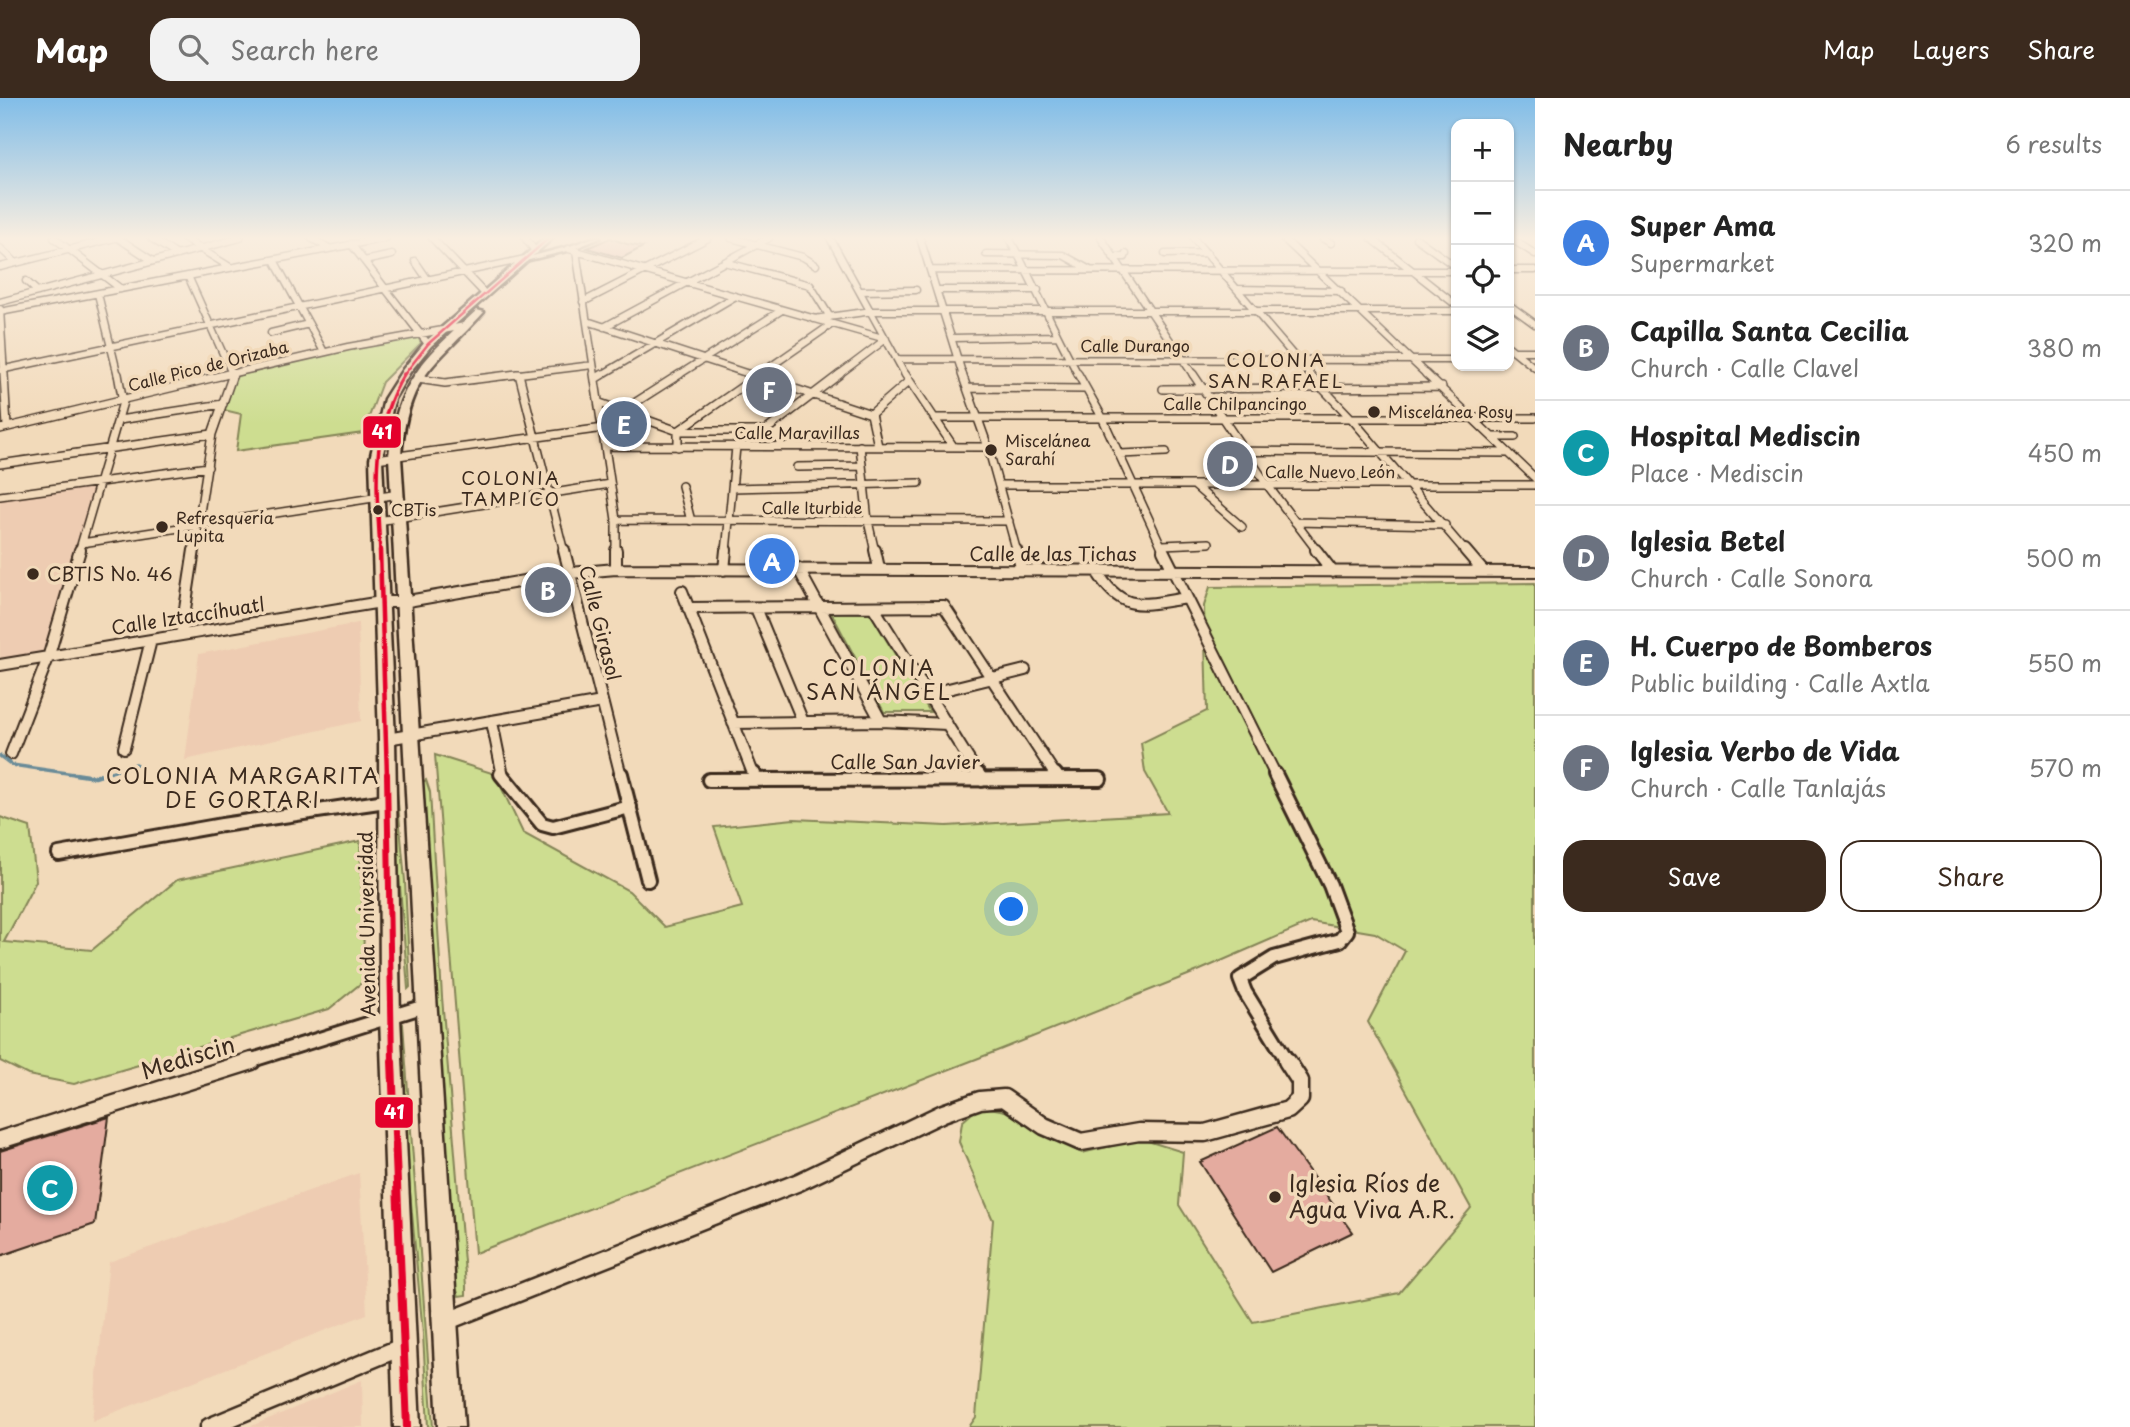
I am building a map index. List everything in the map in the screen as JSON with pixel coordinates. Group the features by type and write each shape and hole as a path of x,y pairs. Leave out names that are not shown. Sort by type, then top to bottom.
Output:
{"main road":[{"name":"Avenida Universidad","path":"407,1427 390,1017 387,739 376,460 389,399 424,339 445,329 478,300"},
{"name":"Avenida Universidad","path":"451,1427 395,457 398,422 406,398 439,352 488,300"}],"street":[{"path":"3,428 1,311 64,300"},
{"path":"11,754 48,658 124,402 100,300"},
{"path":"181,635 212,434 233,375 199,300"},
{"path":"296,300 324,352"},
{"path":"2,369 334,300"},
{"path":"361,300 365,306"},
{"path":"394,300 424,339"},
{"path":"587,300 583,302 607,446 616,520 615,569"},
{"path":"604,327 653,300"},
{"path":"595,379 729,300"},
{"path":"745,300 831,321 886,339"},
{"path":"819,300 831,321"},
{"path":"865,300 909,381 953,446"},
{"path":"941,300 957,360 979,417 1022,569"},
{"path":"445,1322 799,1182 943,1113 980,1100 1004,1098 1044,1126 1081,1142 1139,1132 1205,1133 1288,1110 1300,1099 1300,1081 1245,992 1240,979 1247,971 1276,959 1340,940 1347,932 1314,851 1172,570 1102,417 1056,336 1043,300"},
{"path":"1142,300 1186,360 1268,486 1333,572"},
{"path":"1246,300 1295,359 1351,418 1483,571"},
{"path":"1350,300 1535,478"},
{"path":"1514,308 1535,324"},
{"path":"622,411 782,310"},
{"path":"678,431 758,377 831,321 872,311 1451,311"},
{"path":"1514,312 1535,312"},
{"path":"587,321 872,414"},
{"path":"271,333 309,324"},
{"path":"445,329 465,326"},
{"path":"953,338 1056,336"},
{"name":"Calle Pico de Orizaba","path":"3,428 124,402 324,352 424,339"},
{"path":"600,403 678,431 765,431 810,394 886,339"},
{"path":"1514,349 1535,351"},
{"path":"1514,351 1535,368"},
{"name":"Calle Durango","path":"897,359 1451,360"},
{"path":"1514,359 1535,359"},
{"path":"418,379 445,383 593,365"},
{"name":"Calle Girasol","path":"519,374 648,880"},
{"path":"872,414 909,381"},
{"path":"1163,389 1442,387"},
{"path":"968,388 1085,389"},
{"path":"119,420 223,404"},
{"path":"872,414 878,446"},
{"name":"Calle Chilpancingo","path":"934,418 1535,418"},
{"path":"376,460 604,428"},
{"path":"678,431 678,447"},
{"path":"765,431 766,447"},
{"path":"0,464 212,434"},
{"path":"1493,437 1515,437"},
{"name":"Calle Maravillas","path":"607,446 988,447"},
{"path":"860,446 868,522 879,568"},
{"path":"724,569 736,447"},
{"path":"796,447 797,467"},
{"path":"1219,451 1509,453"},
{"path":"1120,454 1166,452"},
{"path":"795,487 793,468 862,466"},
{"path":"0,496 208,467"},
{"path":"732,488 919,483"},
{"path":"378,521 610,484"},
{"name":"Calle Nuevo León","path":"999,485 1535,485"},
{"path":"682,486 691,521"},
{"path":"1195,486 1242,527"},
{"path":"82,543 399,494"},
{"name":"Calle Iturbide","path":"616,520 1009,521"},
{"path":"1295,523 1445,525"},
{"path":"1162,545 1209,543"},
{"path":"797,568 880,721"},
{"name":"Calle de las Tichas","path":"402,602 570,573 615,569 1535,572"},
{"path":"1096,570 1106,589 1121,603 1132,605 1186,598"},
{"path":"682,591 755,778"},
{"name":"Calle Iztaccíhuatl","path":"0,665 381,602 402,602"},
{"path":"688,608 944,606 1056,777"},
{"path":"756,608 803,722"},
{"path":"874,608 982,780"},
{"path":"124,748 152,640"},
{"path":"929,694 1025,670"},
{"path":"387,739 602,702"},
{"path":"733,723 880,721 947,724"},
{"path":"492,722 500,774 542,824 553,827 630,807"},
{"name":"Calle San Javier","path":"709,780 982,780 1056,777 1100,779"},
{"path":"59,854 222,825 386,801"},
{"name":"Mediscin","path":"0,1140 428,1005"},
{"path":"209,1427 404,1346"}],"shaded area":[{"name":"CBTIS No. 46","path":"95,487 42,655 0,662 0,500"},
{"path":"358,623 361,721 185,760 199,654"},
{"path":"359,1173 367,1314 92,1421 109,1262"},
{"path":"362,1380 363,1427 249,1427"}],"green space":[{"path":"418,337 421,343 382,382 363,433 236,451 241,414 224,410 236,376 330,352"},
{"path":"1535,583 1535,1427 969,1427 976,1417 993,1220 959,1142 962,1122 980,1106 1005,1111 1082,1153 1141,1139 1183,1152 1179,1205 1253,1322 1399,1293 1471,1208 1368,1022 1405,951 1375,933 1311,922 1198,971 1002,1049 475,1253 435,755 495,774 523,833 629,891 665,927 742,907 714,827 794,819 947,826 1168,813 1145,772 1141,743 1207,711 1204,606 1210,587"},
{"path":"831,612 870,613 930,712 884,712"},
{"path":"395,770 405,881 408,989 395,822"},
{"path":"426,780 430,792 442,997 466,1286 466,1295 459,1296 455,1285 443,1138 421,783"},
{"path":"0,817 30,827 36,881 4,942 92,950 177,880 360,841 365,980 329,1009 74,1084 28,1075 0,1061"},
{"path":"403,1024 433,1427 428,1427 423,1334 407,1159"}],"building":[{"path":"109,1117 95,1224 0,1256 0,1151"},
{"name":"Iglesia Ríos de Agua Viva A.R.","path":"1277,1127 1353,1232 1271,1272 1200,1162"}],"waterway":[{"path":"0,756 12,765 88,776"},
{"path":"98,776 136,764"},
{"path":"75,774 98,776"},
{"path":"98,776 104,774"}],"transit line":[{"name":"41","path":"407,1427 390,1017 387,739 376,459 389,399 406,371 428,344 478,300"}],"place":[{"name":"Iglesia Verbo de Vida","path":"769,390"},
{"name":"Miscelánea Rosy","path":"1374,412"},
{"name":"H. Cuerpo de Bomberos","path":"624,424"},
{"name":"Miscelánea Sarahí","path":"991,450"},
{"name":"Iglesia Betel","path":"1230,464"},
{"name":"CBTis","path":"378,510"},
{"name":"Refresquería Lupita","path":"162,527"},
{"name":"Super Ama","path":"772,561"},
{"name":"CBTIS No. 46","path":"33,574"},
{"name":"Capilla Santa Cecilia","path":"548,590"},
{"name":"Hospital Mediscin","path":"50,1188"},
{"name":"Iglesia Ríos de Agua Viva A.R.","path":"1275,1197"}],"district":[{"name":"COLONIA SAN RAFAEL","path":"1276,371"},
{"name":"COLONIA TAMPICO","path":"511,489"},
{"name":"COLONIA SAN ÁNGEL","path":"879,681"},
{"name":"COLONIA MARGARITA DE GORTARI","path":"243,789"}]}
